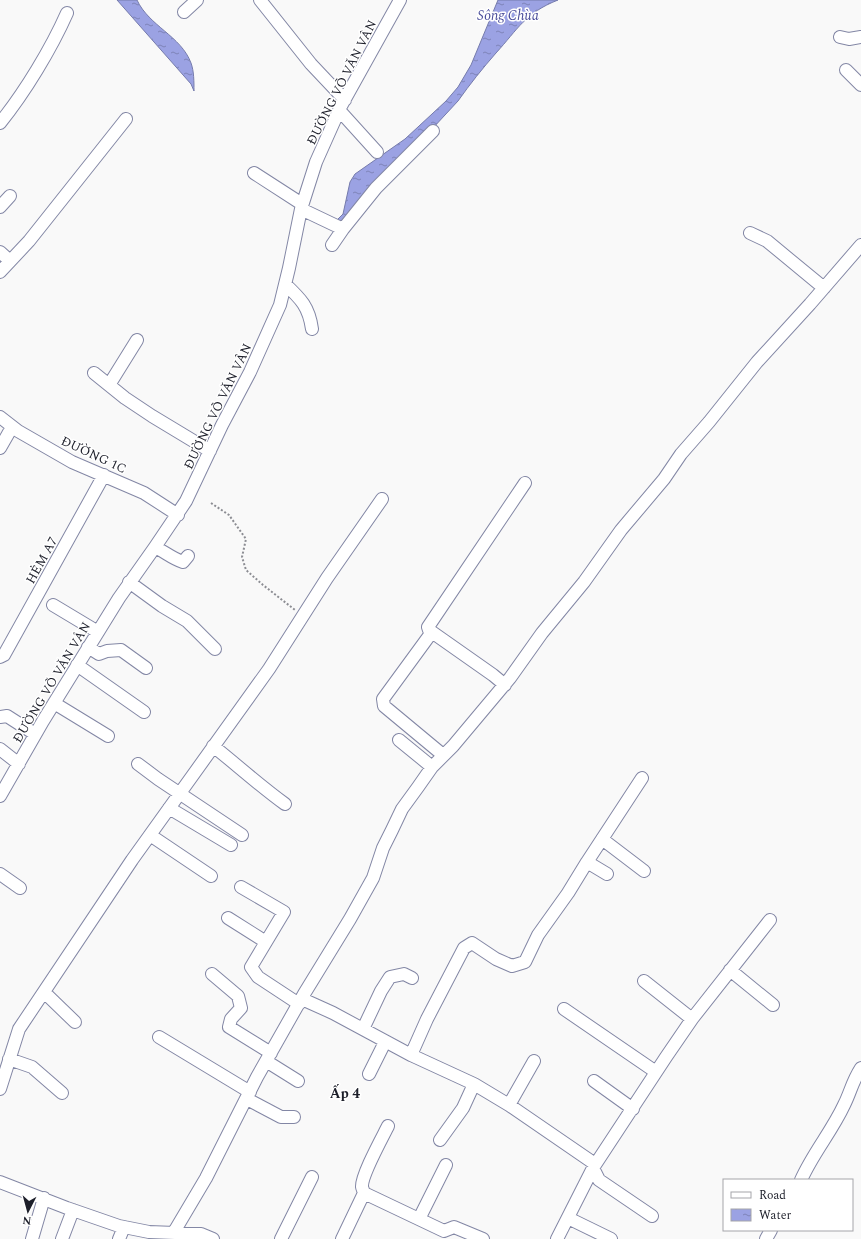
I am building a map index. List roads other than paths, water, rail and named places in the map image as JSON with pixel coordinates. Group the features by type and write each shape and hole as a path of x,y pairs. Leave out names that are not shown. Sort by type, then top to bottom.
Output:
{"street":[{"path":"184,12 197,0"},
{"path":"260,0 311,64 377,152"},
{"name":"ĐƯỜNG VÕ VĂN VÂN","path":"0,796 35,734 88,647 129,582 186,501 250,372 280,305 302,206 316,162 342,105 400,0"},
{"path":"0,123 31,78 58,33 67,13"},
{"path":"840,37 849,39 861,37"},
{"path":"846,70 861,85"},
{"path":"0,272 29,240 126,119"},
{"path":"332,245 376,188 433,131"},
{"path":"254,172 302,206 343,229"},
{"path":"0,208 10,196"},
{"path":"750,233 767,241 824,288"},
{"path":"161,1235 206,1178 268,1057 300,1001 350,920 373,878 383,848 402,809 432,767 505,685 542,633 584,582 621,530 664,479 681,454 709,422 757,362 861,245"},
{"path":"0,252 10,261"},
{"path":"285,284 299,296 306,305 312,329"},
{"path":"109,385 137,340"},
{"path":"94,373 125,398 210,451"},
{"name":"ĐƯỜNG 1C","path":"0,417 12,427 72,462 144,493 178,514"},
{"path":"0,448 12,427"},
{"name":"HẺM A7","path":"0,657 4,655 104,476"},
{"path":"505,685 432,632 428,627 526,484"},
{"path":"1,1081 19,1029 150,835 269,669 303,615 382,499"},
{"path":"155,547 167,553 174,559 183,562 188,556"},
{"path":"129,582 187,622 215,649"},
{"path":"53,605 98,632"},
{"path":"432,632 383,699 382,703 443,755"},
{"path":"88,647 99,654 107,651 121,650 146,668"},
{"path":"77,665 144,712"},
{"path":"54,703 108,736"},
{"path":"0,717 7,716 35,734"},
{"path":"399,740 432,767"},
{"path":"213,746 259,785 285,804"},
{"path":"0,749 19,764"},
{"path":"138,764 242,835"},
{"path":"411,1055 427,1019 464,948 472,943 496,960 512,966 525,962 538,935 568,894 642,778"},
{"path":"169,808 231,845"},
{"path":"150,835 212,876"},
{"path":"602,839 644,871"},
{"path":"587,862 606,874"},
{"path":"0,874 20,888"},
{"path":"241,887 284,912 251,967 258,977 300,1001 333,1013 385,1042 474,1084 509,1106 594,1166 598,1180 652,1216"},
{"path":"228,918 266,942"},
{"path":"557,1239 594,1166 656,1072 692,1019 770,920"},
{"path":"730,970 773,1005"},
{"path":"212,974 238,996 241,1008 230,1019 229,1027 298,1081"},
{"path":"363,1029 381,991 390,977 404,974 412,978"},
{"path":"644,981 692,1019"},
{"path":"44,992 75,1022"},
{"path":"564,1009 656,1072"},
{"path":"159,1038 282,1117 294,1117"},
{"path":"369,1074 385,1042"},
{"path":"9,1059 32,1067 62,1093"},
{"path":"509,1106 534,1061"},
{"path":"801,1179 844,1104 853,1080 861,1068"},
{"path":"594,1081 633,1109"},
{"path":"440,1140 463,1108 474,1084"},
{"path":"342,1239 364,1193 362,1187 363,1181 388,1126"},
{"path":"419,1219 446,1165"},
{"path":"281,1239 312,1177"},
{"path":"0,1182 73,1210 124,1227 161,1235 201,1234 213,1239"},
{"path":"364,1193 444,1231 454,1227 483,1239"},
{"path":"32,1239 44,1198"},
{"path":"62,1239 73,1210"},
{"path":"568,1218 611,1239"},
{"path":"119,1239 124,1227"}],"water":[{"path":"117,0 137,0 149,17 180,45 192,66 194,91 191,84"},
{"name":"Sông Chùa","path":"498,0 558,0 537,10 523,22 481,71 458,101 343,225 337,220 343,214 350,182 355,174 405,139 446,101 458,87 471,65"}],"district":[{"name":"Ấp 4","path":"345,1093"}]}
